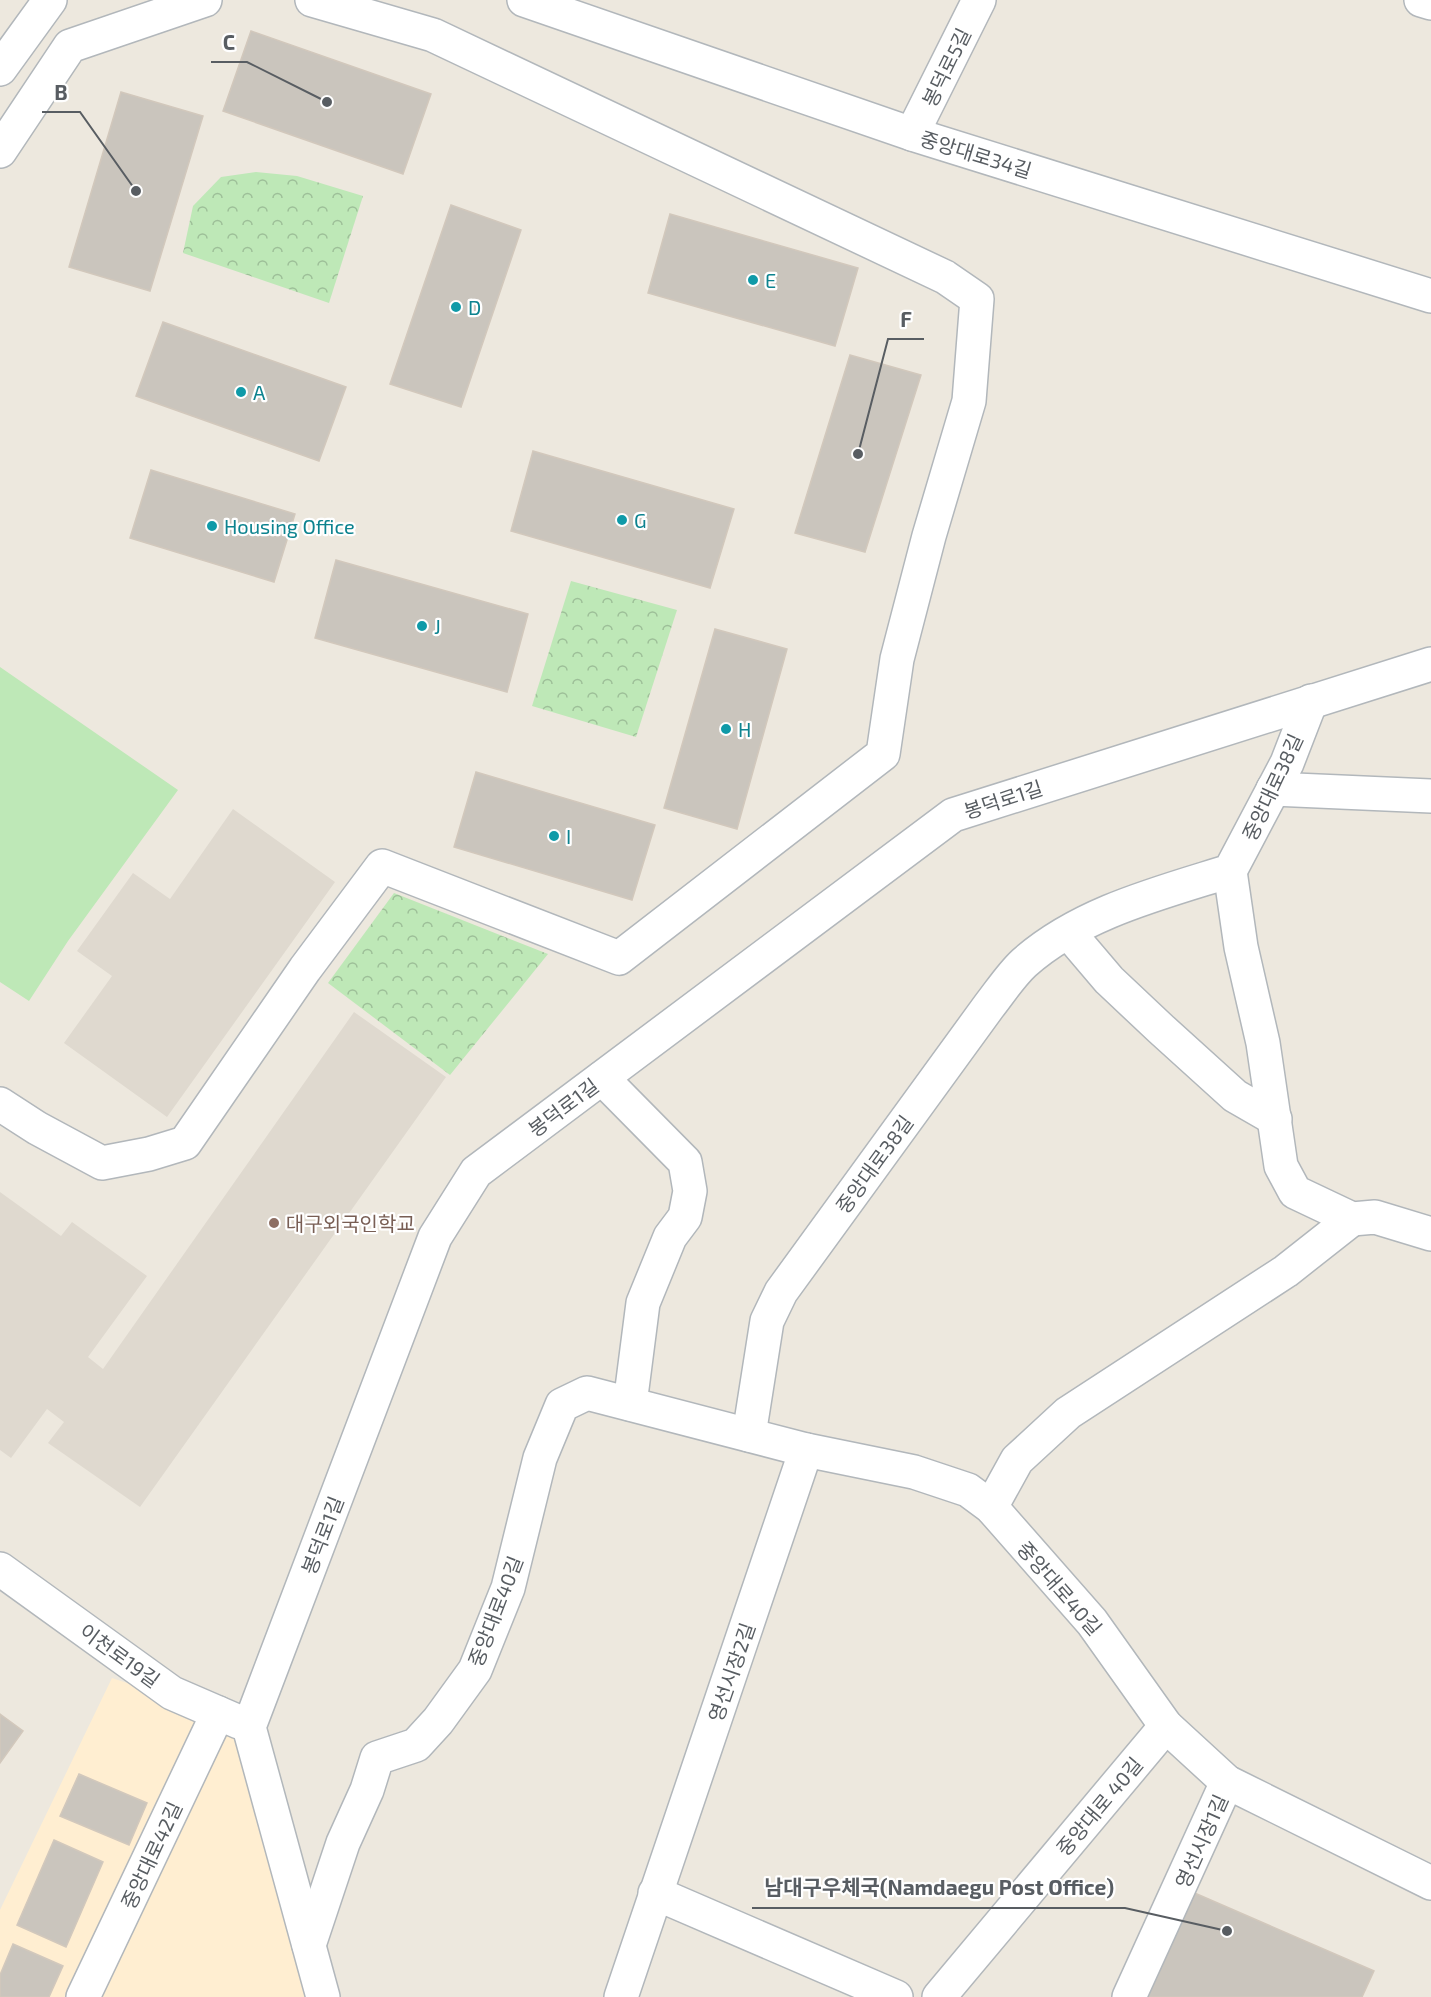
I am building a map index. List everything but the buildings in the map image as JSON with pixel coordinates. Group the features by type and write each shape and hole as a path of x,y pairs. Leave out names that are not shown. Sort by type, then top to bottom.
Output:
{"street":[{"path":"0,69 50,0"},
{"path":"0,151 70,46 205,0"},
{"path":"0,1104 36,1128 102,1163 149,1154 184,1143 305,969 382,866 619,958 884,754 897,659 929,536 969,401 977,299 945,277 433,35 312,0"},
{"name":"중앙대로34길","path":"524,0 912,134 1431,296"},
{"name":"봉덕로5길","path":"912,134 979,0"},
{"path":"1421,0 1431,3"},
{"name":"봉덕로1길","path":"249,1727 435,1237 476,1172 953,815 1431,664"},
{"name":"중앙대로38길","path":"749,1435 767,1321 781,1292 989,1006 1024,964 1069,933 1163,892 1230,871 1273,789 1311,701"},
{"path":"1273,789 1431,796"},
{"path":"1230,871 1242,947 1263,1043 1281,1166 1295,1192 1352,1219 1375,1217 1431,1234"},
{"path":"1069,933 1109,980 1169,1037 1235,1096 1275,1119"},
{"path":"602,1078 685,1162 690,1191 685,1217 670,1237 642,1304 630,1404"},
{"path":"991,1507 1017,1460 1068,1413 1286,1271 1352,1219"},
{"name":"중앙대로40길","path":"309,1945 343,1843 367,1790 377,1758 416,1745 438,1721 475,1670 508,1588 540,1458 562,1405 587,1393 806,1450 914,1472 968,1490 991,1507 1092,1622 1166,1726 1227,1782 1431,1883"},
{"name":"영선시장2길","path":"621,1997 806,1450"},
{"name":"이천로19길","path":"0,1569 172,1693 249,1727"},
{"name":"중앙대로42길","path":"83,1997 218,1713"},
{"name":"중앙대로 40길","path":"939,1997 1166,1726"},
{"path":"249,1727 323,1997"},
{"name":"영선시장1길","path":"1130,1997 1227,1782"},
{"path":"655,1893 896,1997"}],"shaded area":[{"path":"233,809 335,882 167,1117 64,1043 112,976 77,951 133,873 170,899"},
{"name":"대구외국인학교","path":"354,1012 446,1077 140,1507 48,1443 64,1422 47,1409 11,1458 0,1450 0,1192 61,1236 72,1222 147,1276 88,1357 103,1369"},
{"path":"112,1678 218,1713 249,1727 323,1997 0,1997 0,1910"}],"green space":[{"path":"256,172 297,176 363,196 329,303 183,253 193,206 221,177"},
{"path":"571,581 677,610 636,737 532,706"},
{"path":"0,667 178,790 68,941 29,1001 0,982"},
{"path":"394,893 548,954 450,1075 328,983"}],"place":[{"name":"C","path":"327,102"},
{"name":"B","path":"136,191"},
{"name":"E","path":"753,280"},
{"name":"D","path":"456,307"},
{"name":"A","path":"241,392"},
{"name":"F","path":"858,454"},
{"name":"G","path":"622,520"},
{"name":"Housing Office","path":"212,526"},
{"name":"J","path":"422,626"},
{"name":"H","path":"726,729"},
{"name":"I","path":"554,836"},
{"name":"대구외국인학교","path":"274,1223"},
{"name":"남대구우체국(Namdaegu Post Office)","path":"1227,1931"}]}
